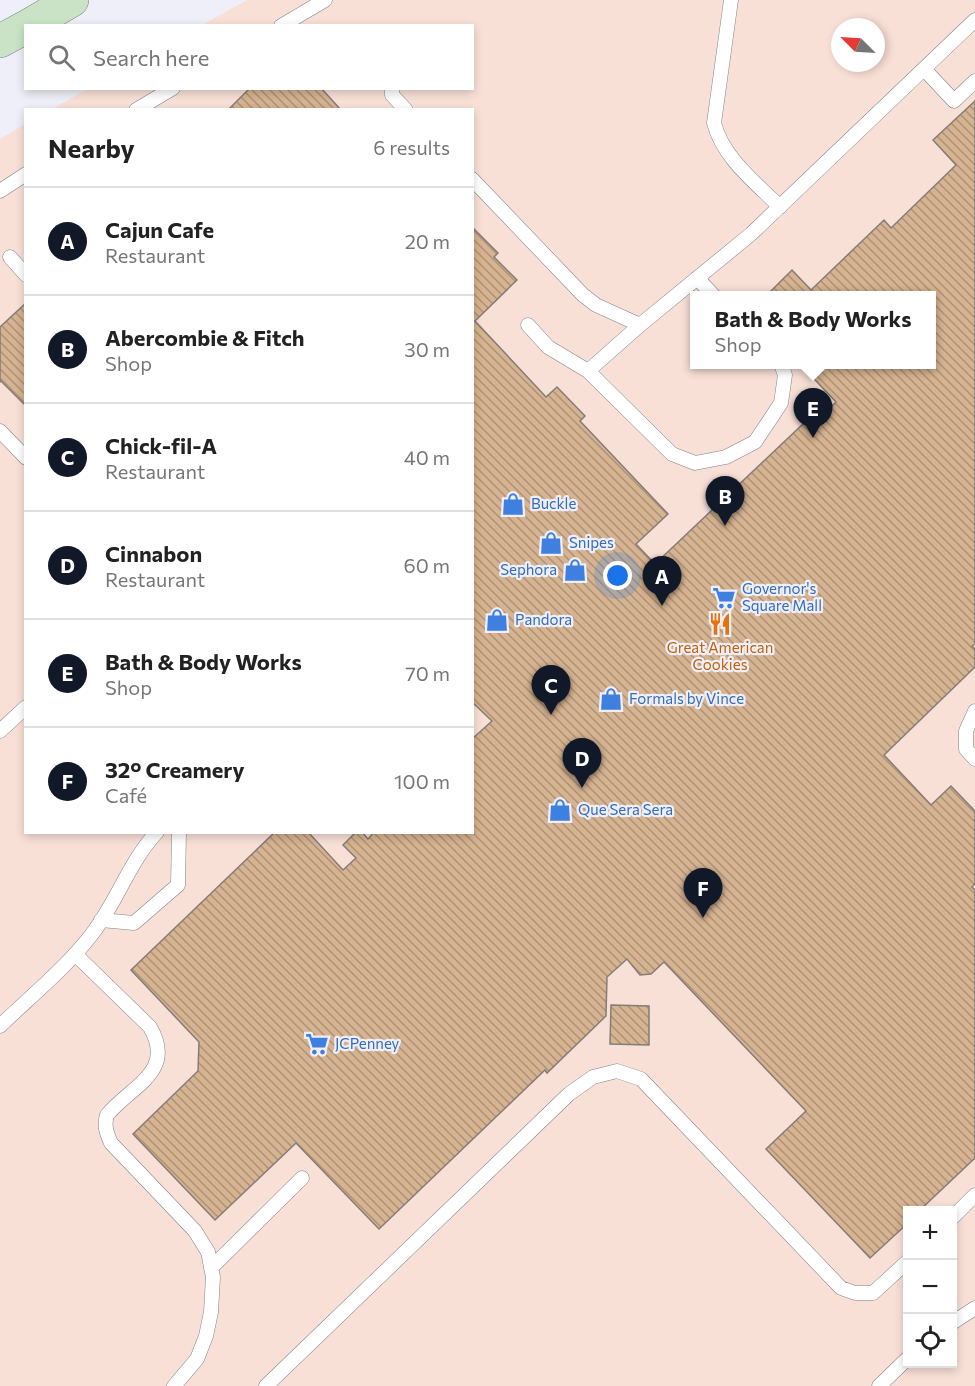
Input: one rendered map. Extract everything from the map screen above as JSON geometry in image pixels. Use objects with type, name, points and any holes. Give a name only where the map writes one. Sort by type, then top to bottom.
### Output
[{"type":"street","points":[[30,24],[72,0]]},
{"type":"street","points":[[0,41],[24,28]]},
{"type":"lane","points":[[284,24],[325,0]]},
{"type":"lane","points":[[730,0],[714,123],[718,137],[726,151],[780,207]]},
{"type":"lane","points":[[588,371],[751,234],[975,20]]},
{"type":"lane","points":[[924,69],[954,101],[975,81]]},
{"type":"lane","points":[[139,108],[169,90]]},
{"type":"lane","points":[[392,90],[392,94],[404,108]]},
{"type":"lane","points":[[0,191],[24,175]]},
{"type":"lane","points":[[474,181],[583,295],[596,305],[640,325]]},
{"type":"lane","points":[[10,256],[24,273]]},
{"type":"lane","points":[[697,278],[709,291]]},
{"type":"lane","points":[[528,325],[548,347],[588,371],[672,454],[695,463],[726,457],[754,441],[781,404],[785,375],[783,369]]},
{"type":"lane","points":[[0,431],[24,456]]},
{"type":"lane","points":[[0,731],[24,709]]},
{"type":"lane","points":[[975,711],[966,731],[966,748],[975,759]]},
{"type":"lane","points":[[0,1026],[75,954],[93,933],[144,846],[155,834]]},
{"type":"lane","points":[[101,920],[134,923],[178,885],[179,834]]},
{"type":"lane","points":[[75,954],[150,1027],[158,1041],[160,1052],[156,1066],[107,1115],[106,1133],[111,1143],[195,1231],[208,1252],[213,1277],[211,1312],[206,1336],[197,1359],[174,1386]]},
{"type":"lane","points":[[266,1386],[569,1094],[593,1077],[617,1071],[641,1079],[841,1288],[855,1293],[873,1293],[903,1266]]},
{"type":"lane","points":[[211,1268],[302,1178]]},
{"type":"lane","points":[[957,1213],[975,1196]]},
{"type":"lane","points":[[957,1320],[975,1308]]},
{"type":"lane","points":[[879,1386],[903,1363]]},
{"type":"shaded area","name":"Governor's Square Mall","points":[[247,0],[975,0],[975,1386],[0,1386],[0,139],[24,125],[24,834],[474,834],[474,108],[54,108],[85,90],[474,90],[474,24],[204,24]]},
{"type":"building","points":[[248,90],[323,90],[339,108],[230,108]]},
{"type":"building","points":[[975,101],[975,644],[972,646],[975,649],[975,667],[884,755],[931,805],[951,786],[975,811],[975,884],[972,887],[975,890],[975,1158],[924,1206],[903,1206],[903,1228],[870,1258],[766,1149],[806,1111],[664,962],[651,974],[640,975],[627,959],[607,977],[606,1016],[547,1073],[545,1070],[379,1229],[296,1143],[215,1220],[133,1134],[198,1071],[199,1042],[131,970],[273,834],[310,834],[343,870],[356,858],[343,845],[354,834],[364,834],[368,839],[372,834],[474,834],[474,737],[492,721],[474,704],[474,229],[498,253],[494,257],[517,280],[475,321],[546,397],[557,387],[585,416],[580,421],[668,514],[636,544],[655,564],[805,422],[797,414],[812,400],[825,413],[836,402],[805,369],[936,369],[936,291],[771,291],[792,270],[811,290],[884,220],[891,228],[956,165],[933,140]]},
{"type":"building","points":[[24,305],[24,404],[0,382],[0,327]]},
{"type":"building","points":[[611,1005],[649,1006],[649,1045],[610,1044]]},
{"type":"place","name":"Bath & Body Works","points":[[813,438]]},
{"type":"place","name":"Buckle","points":[[513,504]]},
{"type":"place","name":"Abercombie & Fitch","points":[[725,526]]},
{"type":"place","name":"Snipes","points":[[551,543]]},
{"type":"place","name":"Sephora","points":[[575,570]]},
{"type":"place","name":"Governor's Square Mall","points":[[724,598]]},
{"type":"place","name":"Cajun Cafe","points":[[662,606]]},
{"type":"place","name":"Pandora","points":[[497,620]]},
{"type":"place","name":"Great American Cookies","points":[[720,624]]},
{"type":"place","name":"Formals by Vince","points":[[611,699]]},
{"type":"place","name":"Chick-fil-A","points":[[551,715]]},
{"type":"place","name":"Cinnabon","points":[[582,788]]},
{"type":"place","name":"Que Sera Sera","points":[[560,810]]},
{"type":"place","name":"32° Creamery","points":[[703,918]]},
{"type":"place","name":"JCPenney","points":[[317,1044]]}]
